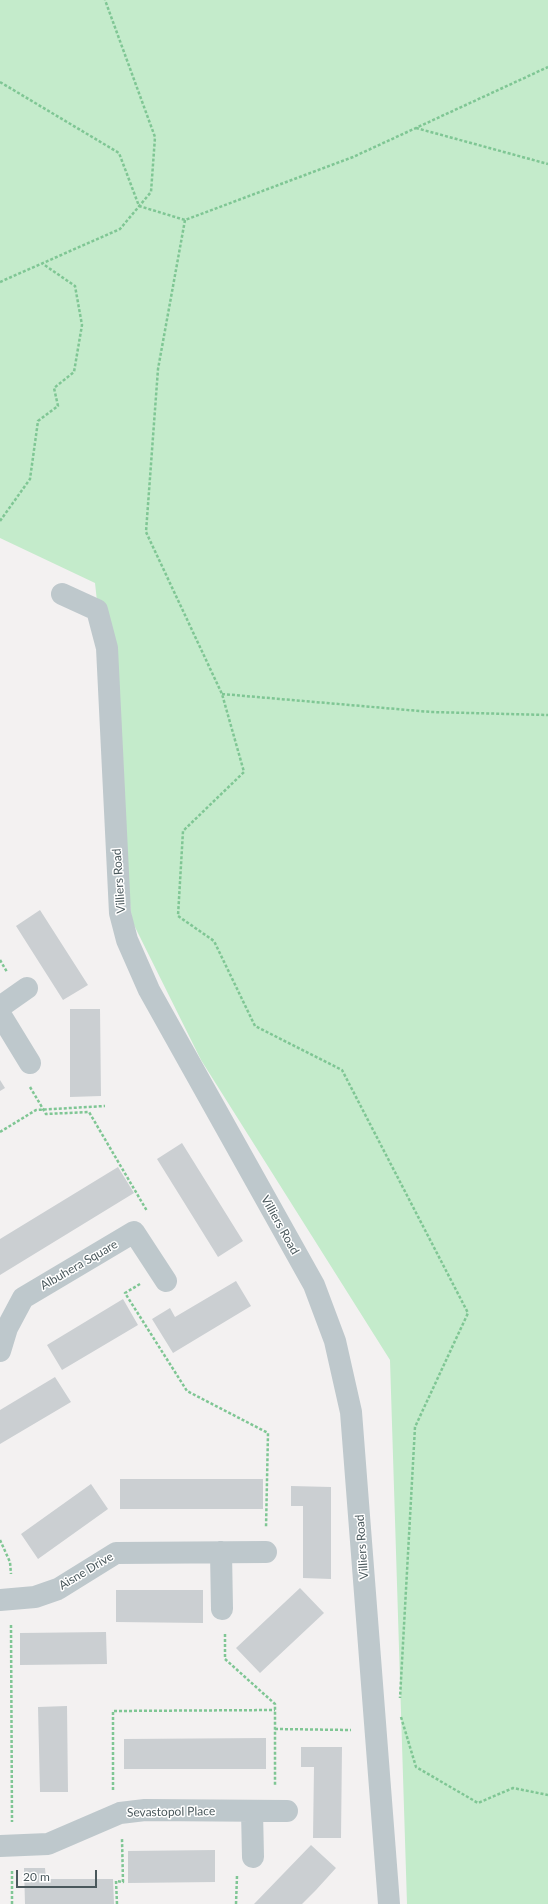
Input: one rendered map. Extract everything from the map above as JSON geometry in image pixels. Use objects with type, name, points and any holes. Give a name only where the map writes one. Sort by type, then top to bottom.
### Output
[{"type":"street","name":"Villiers Road","points":[[62,594],[97,610],[107,648],[120,913],[127,940],[149,990],[314,1285],[335,1341],[351,1412],[389,1904]]},
{"type":"street","points":[[0,1007],[27,988]]},
{"type":"street","points":[[0,1014],[30,1063]]},
{"type":"street","points":[[134,1232],[163,1277]]},
{"type":"street","name":"Albuhera Square","points":[[0,1350],[7,1328],[23,1298],[134,1232]]},
{"type":"street","points":[[221,1552],[222,1609]]},
{"type":"street","name":"Aisne Drive","points":[[6,1600],[35,1597],[58,1588],[116,1553],[266,1552]]},
{"type":"street","name":"Sevastopol Place","points":[[6,1846],[48,1844],[118,1814],[145,1810],[281,1811]]},
{"type":"street","points":[[252,1811],[253,1857]]},
{"type":"path","points":[[0,282],[120,229],[151,192],[155,138],[105,0]]},
{"type":"path","points":[[139,206],[185,220],[353,157],[548,68]]},
{"type":"path","points":[[0,82],[119,154],[139,206]]},
{"type":"path","points":[[416,128],[548,164]]},
{"type":"path","points":[[185,220],[158,369],[146,532],[222,694],[244,772],[183,831],[178,916],[214,941],[255,1026],[342,1070],[468,1313],[415,1427],[400,1703]]},
{"type":"path","points":[[0,521],[30,480],[38,421],[58,406],[54,388],[74,372],[82,325],[75,286],[43,264]]},
{"type":"path","points":[[222,694],[431,712],[548,715]]},
{"type":"path","points":[[30,1063],[22,1074],[46,1114],[89,1112],[154,1221],[134,1232]]},
{"type":"path","points":[[0,1132],[36,1110],[105,1106]]},
{"type":"path","points":[[163,1277],[125,1293],[187,1391],[268,1433],[266,1552]]},
{"type":"path","points":[[0,1540],[10,1562],[6,1600],[13,1798],[6,1846],[12,1904]]},
{"type":"path","points":[[222,1609],[226,1615],[225,1659],[275,1704],[275,1729],[281,1811]]},
{"type":"path","points":[[117,1904],[116,1881],[123,1882],[113,1711],[275,1710]]},
{"type":"path","points":[[399,1711],[416,1767],[478,1803],[513,1788],[548,1794]]},
{"type":"path","points":[[275,1729],[352,1730]]},
{"type":"green space","points":[[0,0],[548,0],[548,1904],[407,1904],[390,1360],[201,1060],[132,921],[95,583],[0,538]]},
{"type":"building","points":[[40,910],[88,985],[63,1000],[16,926]]},
{"type":"building","points":[[70,1009],[100,1009],[101,1096],[70,1097]]},
{"type":"building","points":[[0,1080],[5,1088],[0,1091]]},
{"type":"building","points":[[182,1143],[243,1241],[218,1257],[157,1159]]},
{"type":"building","points":[[118,1167],[134,1193],[0,1275],[0,1239]]},
{"type":"building","points":[[236,1281],[251,1306],[173,1353],[152,1319],[170,1308],[175,1317]]},
{"type":"building","points":[[123,1299],[138,1325],[62,1370],[47,1345]]},
{"type":"building","points":[[55,1377],[71,1402],[0,1444],[0,1410]]},
{"type":"building","points":[[120,1479],[263,1479],[263,1509],[120,1509]]},
{"type":"building","points":[[91,1484],[108,1509],[38,1559],[21,1534]]},
{"type":"building","points":[[291,1486],[331,1487],[331,1579],[303,1578],[303,1506],[291,1506]]},
{"type":"building","points":[[300,1588],[324,1613],[260,1673],[236,1648]]},
{"type":"building","points":[[116,1590],[203,1590],[203,1623],[116,1622]]},
{"type":"building","points":[[106,1632],[107,1664],[20,1665],[20,1633]]},
{"type":"building","points":[[67,1706],[68,1792],[40,1792],[38,1707]]},
{"type":"building","points":[[266,1738],[266,1769],[124,1769],[124,1739]]},
{"type":"building","points":[[301,1747],[342,1747],[341,1838],[313,1838],[314,1767],[301,1767]]},
{"type":"building","points":[[311,1845],[336,1868],[316,1890],[302,1904],[254,1904]]},
{"type":"building","points":[[215,1850],[215,1882],[128,1883],[128,1851]]},
{"type":"building","points":[[24,1868],[45,1868],[46,1879],[113,1879],[114,1904],[25,1904]]}]
